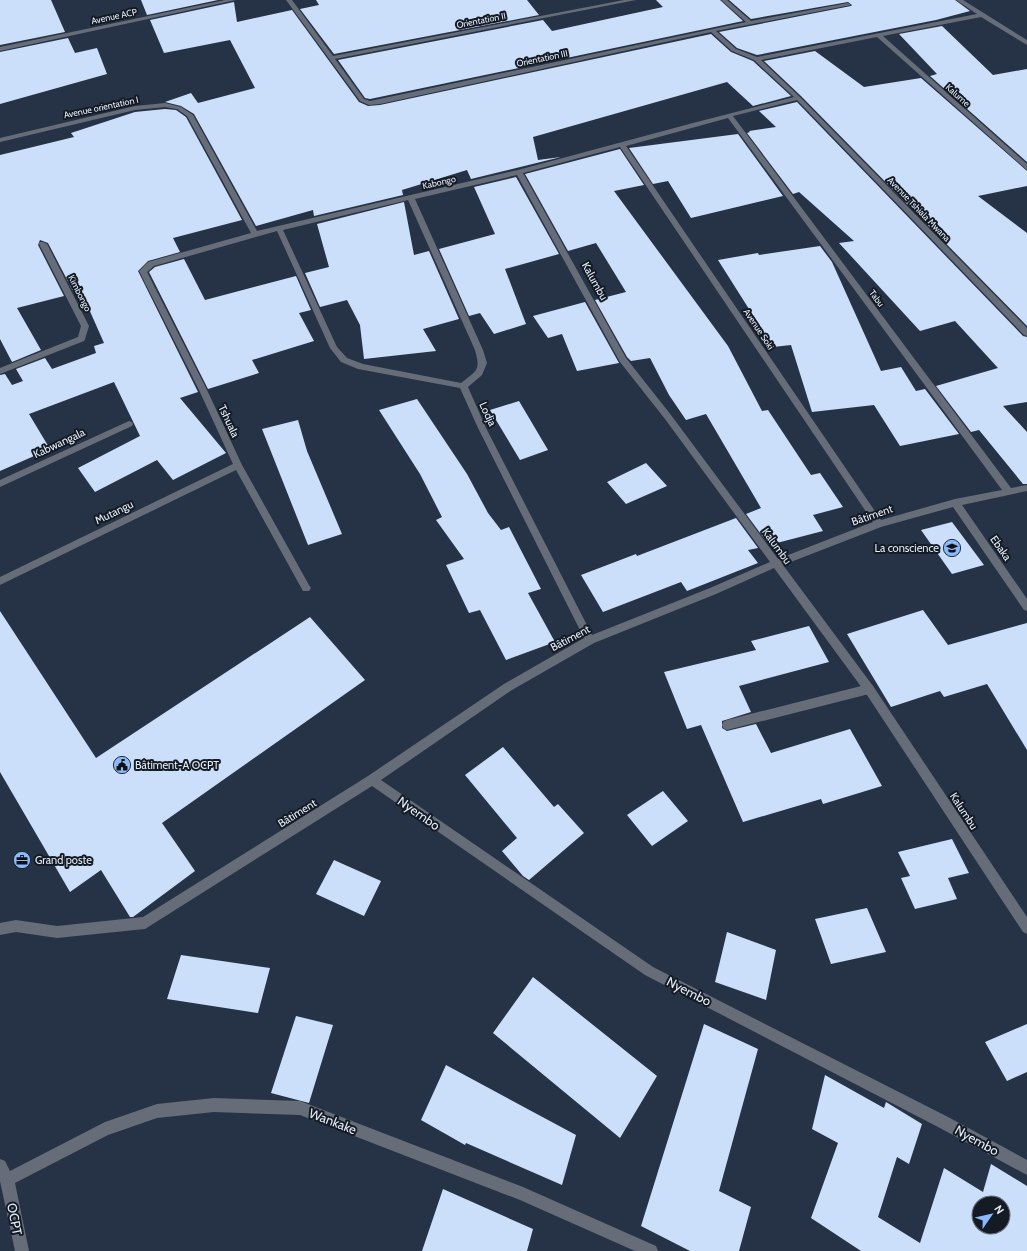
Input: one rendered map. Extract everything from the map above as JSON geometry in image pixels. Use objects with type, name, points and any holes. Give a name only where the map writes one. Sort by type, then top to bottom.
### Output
[{"type":"street","name":"Avenue ACP","points":[[0,49],[232,0]]},
{"type":"street","name":"Orientation III","points":[[289,0],[362,100],[369,103],[375,103],[712,30],[848,5]]},
{"type":"street","name":"Orientation II","points":[[332,58],[633,0]]},
{"type":"street","points":[[724,0],[750,23]]},
{"type":"street","points":[[959,0],[1027,44]]},
{"type":"street","points":[[712,30],[734,50],[756,59],[981,15]]},
{"type":"street","name":"Kalume","points":[[878,35],[1027,168]]},
{"type":"street","name":"Avenue Tshiala Mwana","points":[[756,59],[798,98],[1027,333]]},
{"type":"street","name":"Kabongo","points":[[152,264],[255,234],[519,172],[695,124],[798,98]]},
{"type":"street","name":"Avenue orientation I","points":[[0,140],[135,108],[164,105],[179,108],[190,115],[255,234]]},
{"type":"street","name":"Tabu","points":[[730,116],[1008,491]]},
{"type":"street","name":"Avenue Soki","points":[[622,145],[879,524]]},
{"type":"street","name":"Kalumbu","points":[[519,172],[623,360],[668,417],[775,564],[869,689],[1027,928]]},
{"type":"street","points":[[279,228],[334,348],[344,360],[361,367],[463,386],[479,373],[484,363],[411,198]]},
{"type":"street","name":"Kimbongo","points":[[0,371],[81,339],[85,326],[43,244]]},
{"type":"street","name":"Tshuala","points":[[152,264],[143,271],[146,280],[160,304],[238,465],[306,588]]},
{"type":"street","name":"Lodja","points":[[463,386],[482,428],[590,640]]},
{"type":"street","name":"Kabwangala","points":[[0,484],[129,424]]},
{"type":"street","name":"Mutangu","points":[[0,580],[238,465]]},
{"type":"street","name":"Bâtiment","points":[[0,929],[16,926],[57,932],[145,923],[372,780],[508,687],[590,640],[713,591],[775,564],[879,524],[955,503],[1027,488]]},
{"type":"street","name":"Ebaka","points":[[955,503],[1027,607]]},
{"type":"street","points":[[727,725],[869,689]]},
{"type":"street","name":"Nyembo","points":[[372,780],[649,971],[945,1123],[1027,1168]]},
{"type":"street","name":"Wankake","points":[[7,1180],[105,1129],[157,1111],[214,1105],[300,1108],[522,1194],[651,1251]]},
{"type":"street","name":"OCPT","points":[[0,1166],[7,1180],[22,1251]]},
{"type":"building","points":[[0,0],[51,0],[65,32],[0,45]]},
{"type":"building","points":[[141,0],[218,0],[147,15]]},
{"type":"building","points":[[316,0],[527,0],[539,15],[334,54],[300,9],[319,5]]},
{"type":"building","points":[[656,0],[720,0],[743,21],[370,99],[365,98],[338,60],[543,20],[552,31],[663,7]]},
{"type":"building","points":[[729,0],[955,0],[970,11],[936,20],[757,55],[737,48],[719,32],[852,5],[848,2],[751,19]]},
{"type":"building","points":[[234,2],[237,22],[292,10],[359,102],[368,106],[380,105],[711,34],[731,52],[753,61],[791,96],[753,106],[727,82],[533,137],[538,160],[561,157],[471,179],[467,170],[402,190],[403,195],[314,216],[313,210],[256,226],[194,114],[181,106],[165,102],[191,93],[198,103],[255,88],[230,40],[164,53],[150,20]]},
{"type":"building","points":[[942,26],[993,75],[1027,69],[1027,162],[930,76],[937,74],[899,34]]},
{"type":"building","points":[[68,38],[75,53],[97,48],[107,74],[0,104],[0,52]]},
{"type":"building","points":[[815,51],[864,87],[921,78],[1027,171],[1027,186],[978,196],[1027,233],[1027,326],[801,96],[764,61]]},
{"type":"building","points":[[797,102],[1023,336],[1027,337],[1027,402],[1003,406],[1027,432],[1027,484],[1023,484],[979,430],[971,432],[936,386],[998,368],[955,321],[920,331],[839,243],[854,241],[799,192],[793,194],[747,133],[750,132],[749,131],[776,127],[759,111]]},
{"type":"building","points":[[165,109],[176,110],[186,117],[242,220],[173,238],[180,252],[148,261],[138,271],[198,392],[180,398],[226,453],[173,480],[157,460],[95,492],[78,468],[140,436],[114,382],[29,414],[50,449],[0,471],[0,375],[5,374],[12,385],[23,381],[16,369],[45,358],[52,369],[96,353],[94,346],[104,343],[81,291],[74,293],[48,243],[40,240],[38,245],[64,296],[17,308],[41,350],[12,362],[0,339],[0,155],[74,137],[71,133],[135,112]]},
{"type":"building","points":[[738,134],[783,196],[691,218],[668,181],[653,184],[629,148]]},
{"type":"building","points":[[620,149],[644,185],[614,191],[728,346],[762,411],[768,410],[811,475],[820,473],[843,507],[813,515],[823,531],[769,545],[746,514],[761,508],[706,414],[686,420],[669,395],[650,358],[631,361],[627,357],[595,300],[626,292],[596,243],[568,251],[525,174]]},
{"type":"building","points":[[516,177],[559,254],[505,269],[526,324],[494,334],[480,313],[469,316],[439,249],[495,234],[474,187]]},
{"type":"building","points":[[404,202],[414,255],[429,251],[459,319],[423,329],[436,351],[364,359],[360,325],[347,300],[320,307],[305,273],[329,267],[317,224]]},
{"type":"building","points":[[820,246],[832,262],[881,371],[901,367],[916,391],[925,389],[959,434],[900,446],[874,405],[812,412],[791,345],[773,347],[718,260],[758,253],[759,255]]},
{"type":"building","points":[[184,259],[205,300],[296,276],[311,310],[299,313],[314,341],[252,360],[259,373],[208,389],[149,272],[155,267]]},
{"type":"building","points":[[585,302],[619,363],[577,371],[562,334],[548,338],[533,316]]},
{"type":"building","points":[[417,399],[467,474],[488,513],[501,530],[509,527],[541,589],[528,593],[555,642],[506,660],[480,610],[469,613],[446,565],[464,559],[436,520],[442,517],[420,474],[379,410]]},
{"type":"building","points":[[519,401],[548,450],[520,460],[490,410]]},
{"type":"building","points":[[298,420],[307,451],[342,534],[308,545],[262,429]]},
{"type":"building","points":[[646,463],[667,486],[626,504],[607,482]]},
{"type":"building","points":[[736,518],[758,548],[748,550],[758,563],[687,591],[681,582],[603,612],[581,575],[636,554],[637,556]]},
{"type":"building","points":[[952,522],[984,565],[952,574],[921,530]]},
{"type":"building","points":[[923,610],[948,645],[1027,623],[1027,750],[987,684],[944,697],[940,691],[891,707],[847,634]]},
{"type":"building","name":"Bâtiment-A OCPT","points":[[0,611],[96,758],[310,617],[365,680],[162,823],[195,871],[133,917],[130,917],[101,870],[70,892],[0,772]]},
{"type":"building","points":[[809,626],[829,662],[739,686],[751,712],[722,721],[722,728],[727,731],[756,724],[771,753],[850,729],[882,786],[823,804],[821,799],[743,822],[701,725],[687,729],[664,672],[756,650],[751,641]]},
{"type":"building","points":[[503,747],[554,807],[558,804],[584,833],[529,880],[523,876],[502,851],[517,838],[465,775]]},
{"type":"building","points":[[663,791],[688,821],[652,846],[627,815]]},
{"type":"building","points":[[952,839],[969,873],[948,878],[957,899],[915,909],[901,878],[910,876],[898,852]]},
{"type":"building","points":[[334,860],[381,881],[364,916],[316,894]]},
{"type":"building","points":[[867,908],[886,952],[831,964],[815,919]]},
{"type":"building","points":[[727,932],[776,950],[766,1000],[715,982]]},
{"type":"building","points":[[181,955],[270,968],[258,1013],[167,999]]},
{"type":"building","points":[[533,977],[657,1076],[620,1138],[493,1033]]},
{"type":"building","points":[[296,1016],[333,1025],[309,1103],[271,1093]]},
{"type":"building","points":[[704,1024],[758,1049],[719,1191],[751,1207],[739,1251],[690,1251],[641,1226]]},
{"type":"building","points":[[1027,1024],[1027,1072],[1007,1081],[985,1042]]},
{"type":"building","points":[[446,1065],[576,1135],[562,1185],[466,1143],[465,1145],[421,1120]]},
{"type":"building","points":[[825,1075],[884,1108],[886,1102],[922,1124],[909,1164],[897,1157],[878,1217],[920,1243],[944,1168],[983,1192],[991,1164],[1027,1186],[1027,1251],[861,1251],[811,1218],[838,1143],[812,1129]]},
{"type":"building","points":[[443,1189],[533,1229],[527,1251],[422,1251]]},
{"type":"place","name":"La conscience","points":[[952,548]]},
{"type":"place","name":"Bâtiment-A OCPT","points":[[122,765]]},
{"type":"place","name":"Grand poste","points":[[22,860]]}]
